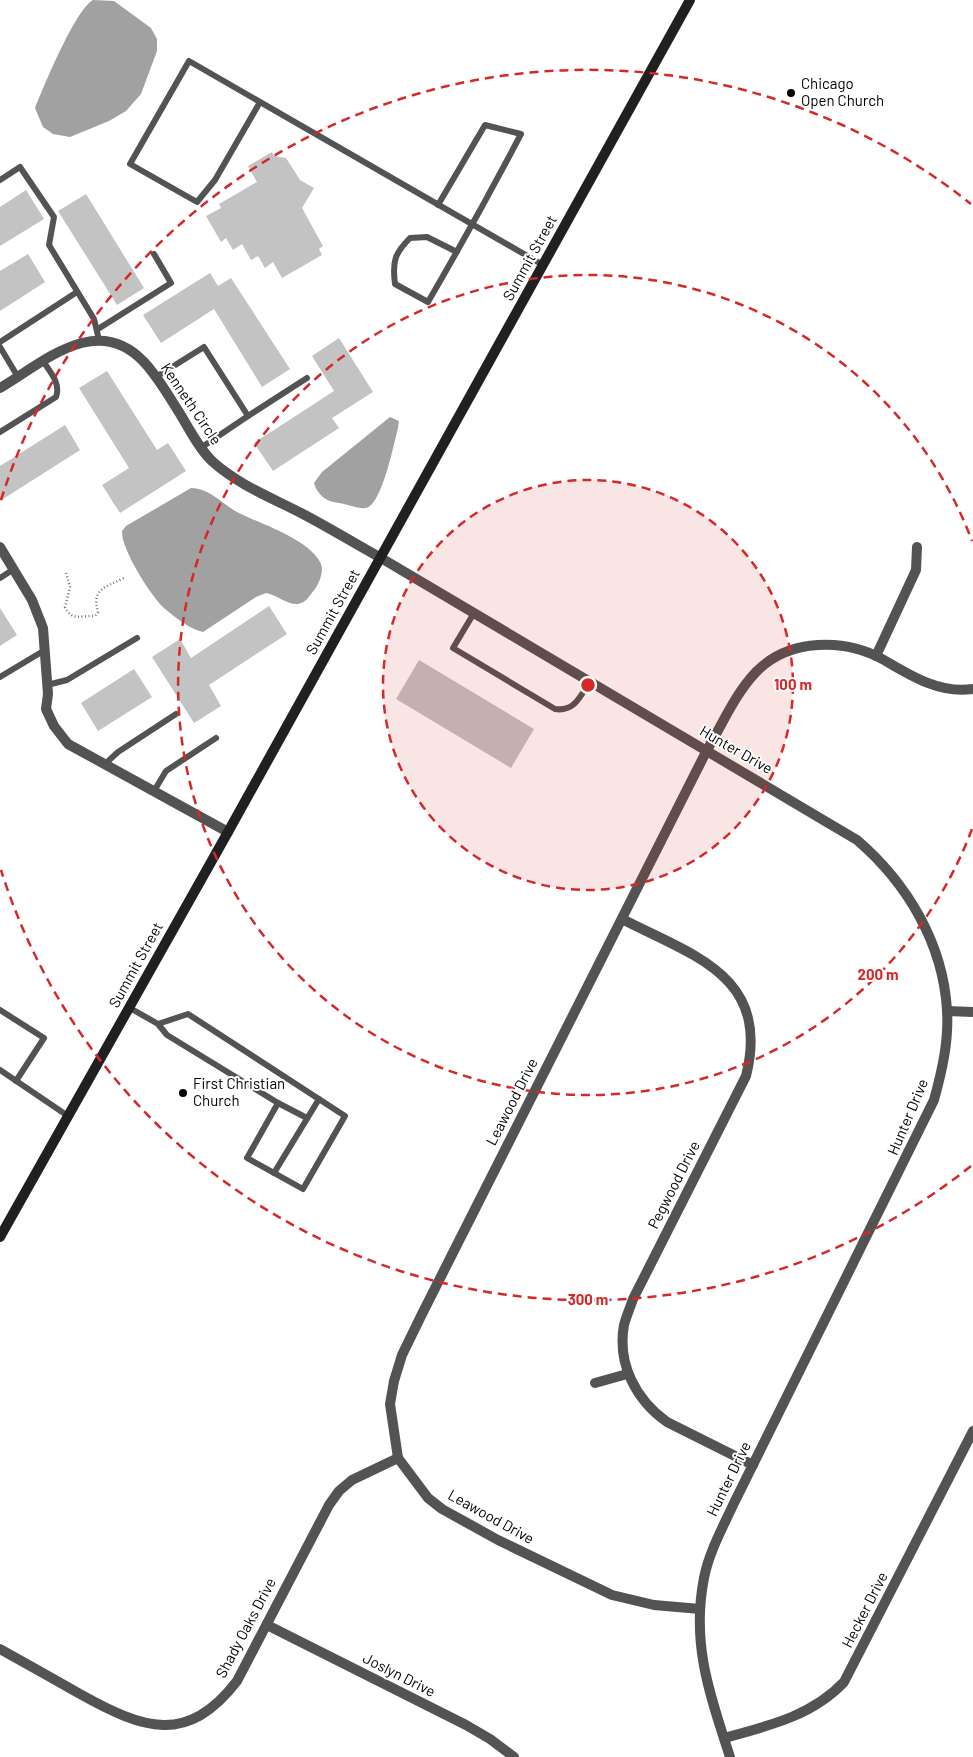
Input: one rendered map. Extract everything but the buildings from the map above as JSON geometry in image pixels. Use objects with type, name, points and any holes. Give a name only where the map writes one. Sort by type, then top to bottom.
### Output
[{"type":"main road","name":"Summit Street","points":[[0,1237],[130,1008],[690,0]]},
{"type":"street","name":"Kenneth Circle","points":[[0,388],[64,348],[99,334],[131,351],[144,361],[156,376],[211,460],[236,481],[301,513],[380,558]]},
{"type":"street","points":[[0,547],[14,568],[38,614],[43,628],[48,685],[46,709],[54,726],[68,744],[228,832]]},
{"type":"street","points":[[876,656],[916,570],[917,547]]},
{"type":"street","name":"Hunter Drive","points":[[380,558],[589,683],[708,750],[857,840],[887,869],[911,900],[930,937],[943,980],[947,1010],[943,1066],[934,1100],[716,1541],[704,1576],[700,1609],[700,1654],[708,1690],[730,1757]]},
{"type":"street","name":"Leawood Drive","points":[[700,1609],[654,1605],[612,1595],[498,1540],[435,1503],[413,1481],[398,1458],[390,1404],[394,1381],[402,1355],[708,750],[740,694],[756,672],[775,658],[797,649],[816,645],[836,644],[864,650],[929,684],[945,689],[973,689]]},
{"type":"street","name":"Pegwood Drive","points":[[622,919],[711,965],[736,990],[746,1009],[751,1029],[751,1054],[746,1076],[633,1300],[624,1325],[623,1349],[627,1374],[642,1399],[654,1413],[753,1465]]},
{"type":"street","points":[[947,1010],[973,1012]]},
{"type":"street","points":[[595,1382],[627,1374]]},
{"type":"street","name":"Hecker Drive","points":[[724,1738],[762,1728],[812,1708],[831,1696],[844,1682],[868,1640],[973,1431]]},
{"type":"street","name":"Shady Oaks Drive","points":[[0,1649],[122,1717],[152,1726],[181,1724],[208,1711],[225,1697],[237,1681],[316,1526],[339,1490],[366,1472],[398,1458]]},
{"type":"street","name":"Joslyn Drive","points":[[266,1625],[466,1725],[490,1739],[514,1757]]},
{"type":"lane","points":[[260,102],[215,180],[196,202],[130,164],[189,61],[543,265]]},
{"type":"lane","points":[[438,205],[484,124],[521,134],[473,225],[428,302],[395,284],[393,269],[397,251],[410,238],[427,237],[457,252]]},
{"type":"lane","points":[[0,180],[20,167],[54,217],[49,245],[99,334],[171,283],[154,254]]},
{"type":"lane","points":[[0,342],[77,292]]},
{"type":"lane","points":[[0,347],[18,377]]},
{"type":"lane","points":[[156,376],[204,347],[248,416]]},
{"type":"lane","points":[[0,432],[56,397],[58,390],[56,382],[43,361]]},
{"type":"lane","points":[[202,448],[307,378]]},
{"type":"lane","points":[[0,578],[14,568]]},
{"type":"lane","points":[[474,613],[454,648],[555,709],[571,708],[578,702],[589,683]]},
{"type":"lane","points":[[48,685],[67,680],[137,638]]},
{"type":"lane","points":[[0,677],[45,650]]},
{"type":"lane","points":[[105,764],[118,752],[176,714]]},
{"type":"lane","points":[[154,791],[166,771],[216,738]]},
{"type":"lane","points":[[130,1008],[158,1024],[167,1035],[278,1103],[307,1118]]},
{"type":"lane","points":[[0,1010],[44,1038],[16,1081]]},
{"type":"lane","points":[[158,1024],[188,1014],[345,1116],[303,1189],[247,1158],[278,1103]]},
{"type":"lane","points":[[0,1070],[68,1116]]},
{"type":"lane","points":[[274,1173],[319,1099]]},
{"type":"path","points":[[66,573],[70,587],[64,607],[67,612],[80,619],[95,616],[98,612],[95,600],[98,594],[110,584],[124,578]]},
{"type":"shaded area","points":[[93,0],[114,1],[151,28],[157,39],[157,51],[141,94],[126,111],[109,121],[70,137],[53,134],[43,127],[35,108],[69,33],[86,7]]},
{"type":"shaded area","points":[[390,417],[399,421],[398,428],[382,485],[372,504],[366,508],[360,508],[330,501],[323,497],[317,491],[314,483],[322,472]]},
{"type":"shaded area","points":[[191,488],[204,491],[237,512],[284,533],[315,555],[322,567],[321,574],[317,587],[308,598],[301,603],[294,604],[266,593],[256,597],[203,632],[177,619],[164,608],[158,602],[131,560],[126,549],[122,531],[126,526]]},
{"type":"place","name":"Chicago Open Church","points":[[791,93]]},
{"type":"place","name":"First Christian Church","points":[[183,1093]]}]
